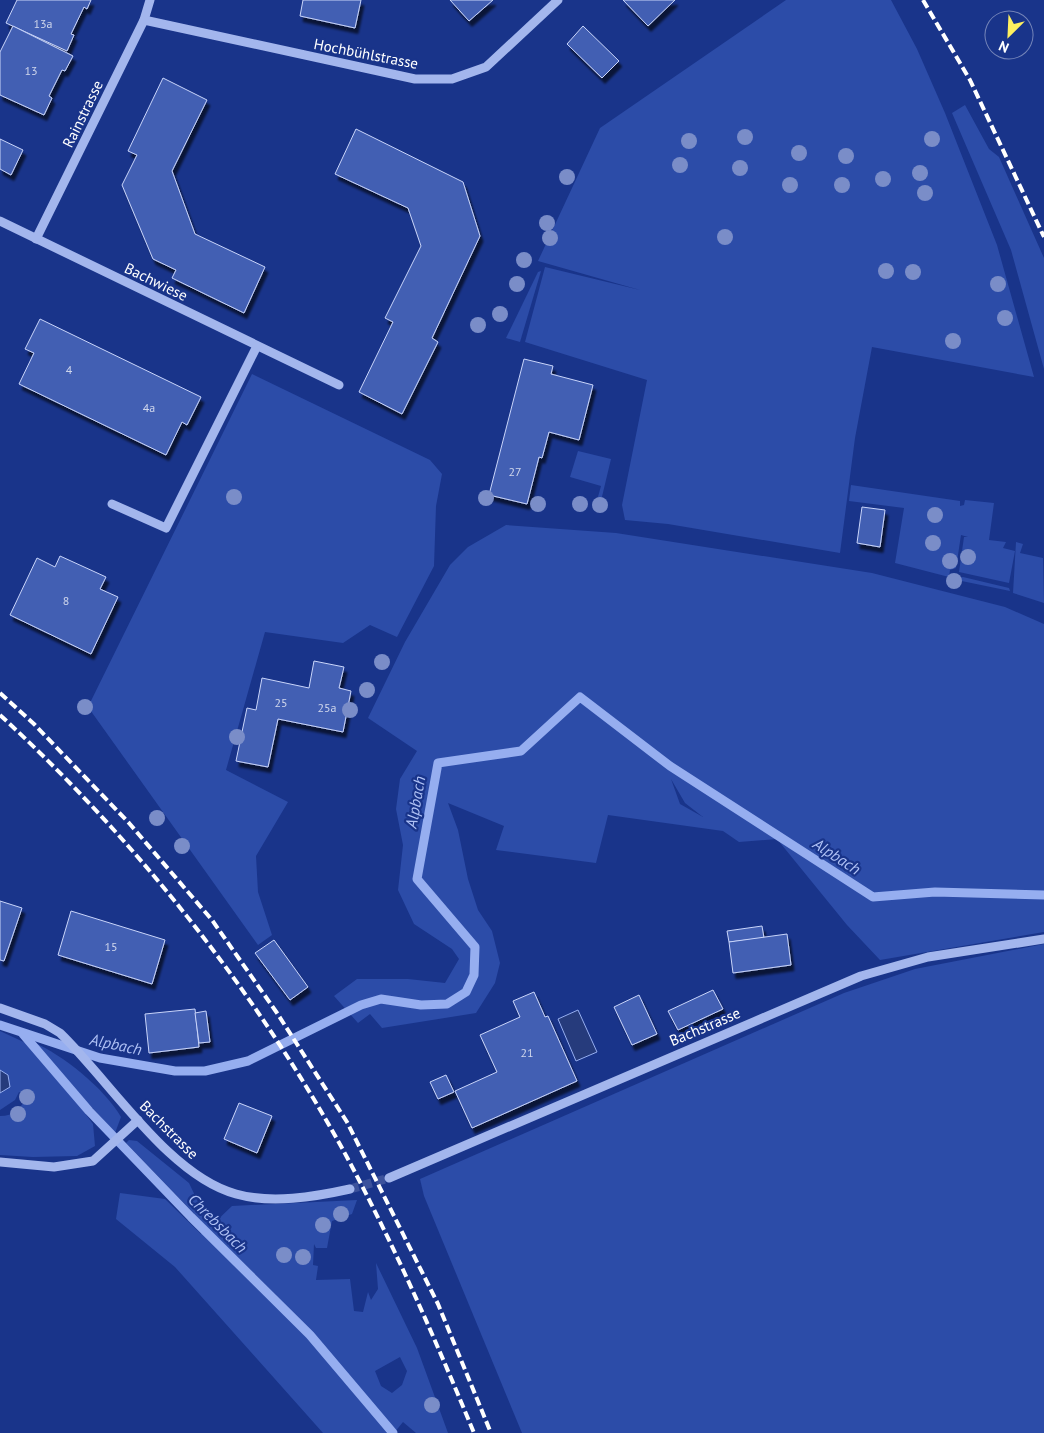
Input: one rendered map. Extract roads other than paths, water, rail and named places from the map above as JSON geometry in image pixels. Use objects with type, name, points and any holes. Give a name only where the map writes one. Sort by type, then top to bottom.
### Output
[{"type":"street","name":"Rainstrasse","points":[[36,239],[144,20],[150,0]]},
{"type":"street","name":"Hochbühlstrasse","points":[[144,20],[415,79],[452,79],[486,67],[558,0]]},
{"type":"street","name":"Bachwiese","points":[[0,221],[339,385]]},
{"type":"street","points":[[112,504],[166,528],[261,348]]},
{"type":"street","name":"Bachstrasse","points":[[389,1178],[860,976],[928,957],[1044,938]]},
{"type":"street","name":"Bachstrasse","points":[[0,1008],[45,1024],[60,1033],[138,1120],[194,1174],[215,1187],[236,1195],[253,1198],[288,1198],[326,1194],[350,1189]]},
{"type":"street","points":[[0,1162],[62,1166],[93,1161],[103,1154],[138,1120]]},
{"type":"waterway","name":"Alpbach","points":[[0,1025],[100,1058],[175,1071],[205,1071],[248,1061],[361,1005],[381,999],[421,1005],[447,1004],[466,992],[474,975],[475,947],[417,879],[438,763],[521,751],[580,697],[670,766],[873,897],[935,892],[1044,895]]},
{"type":"waterway","name":"Chrebsbach","points":[[23,1034],[89,1111],[191,1217],[310,1335],[393,1433]]},
{"type":"tunnel","points":[[350,1189],[389,1178]]},
{"type":"railway","points":[[923,0],[970,80],[1044,237]]},
{"type":"railway","points":[[0,693],[34,724],[129,823],[212,920],[277,1013],[347,1122],[438,1304],[491,1433]]},
{"type":"railway","points":[[0,715],[50,762],[144,864],[188,918],[270,1031],[308,1089],[342,1148],[378,1218],[444,1360],[474,1433]]}]
